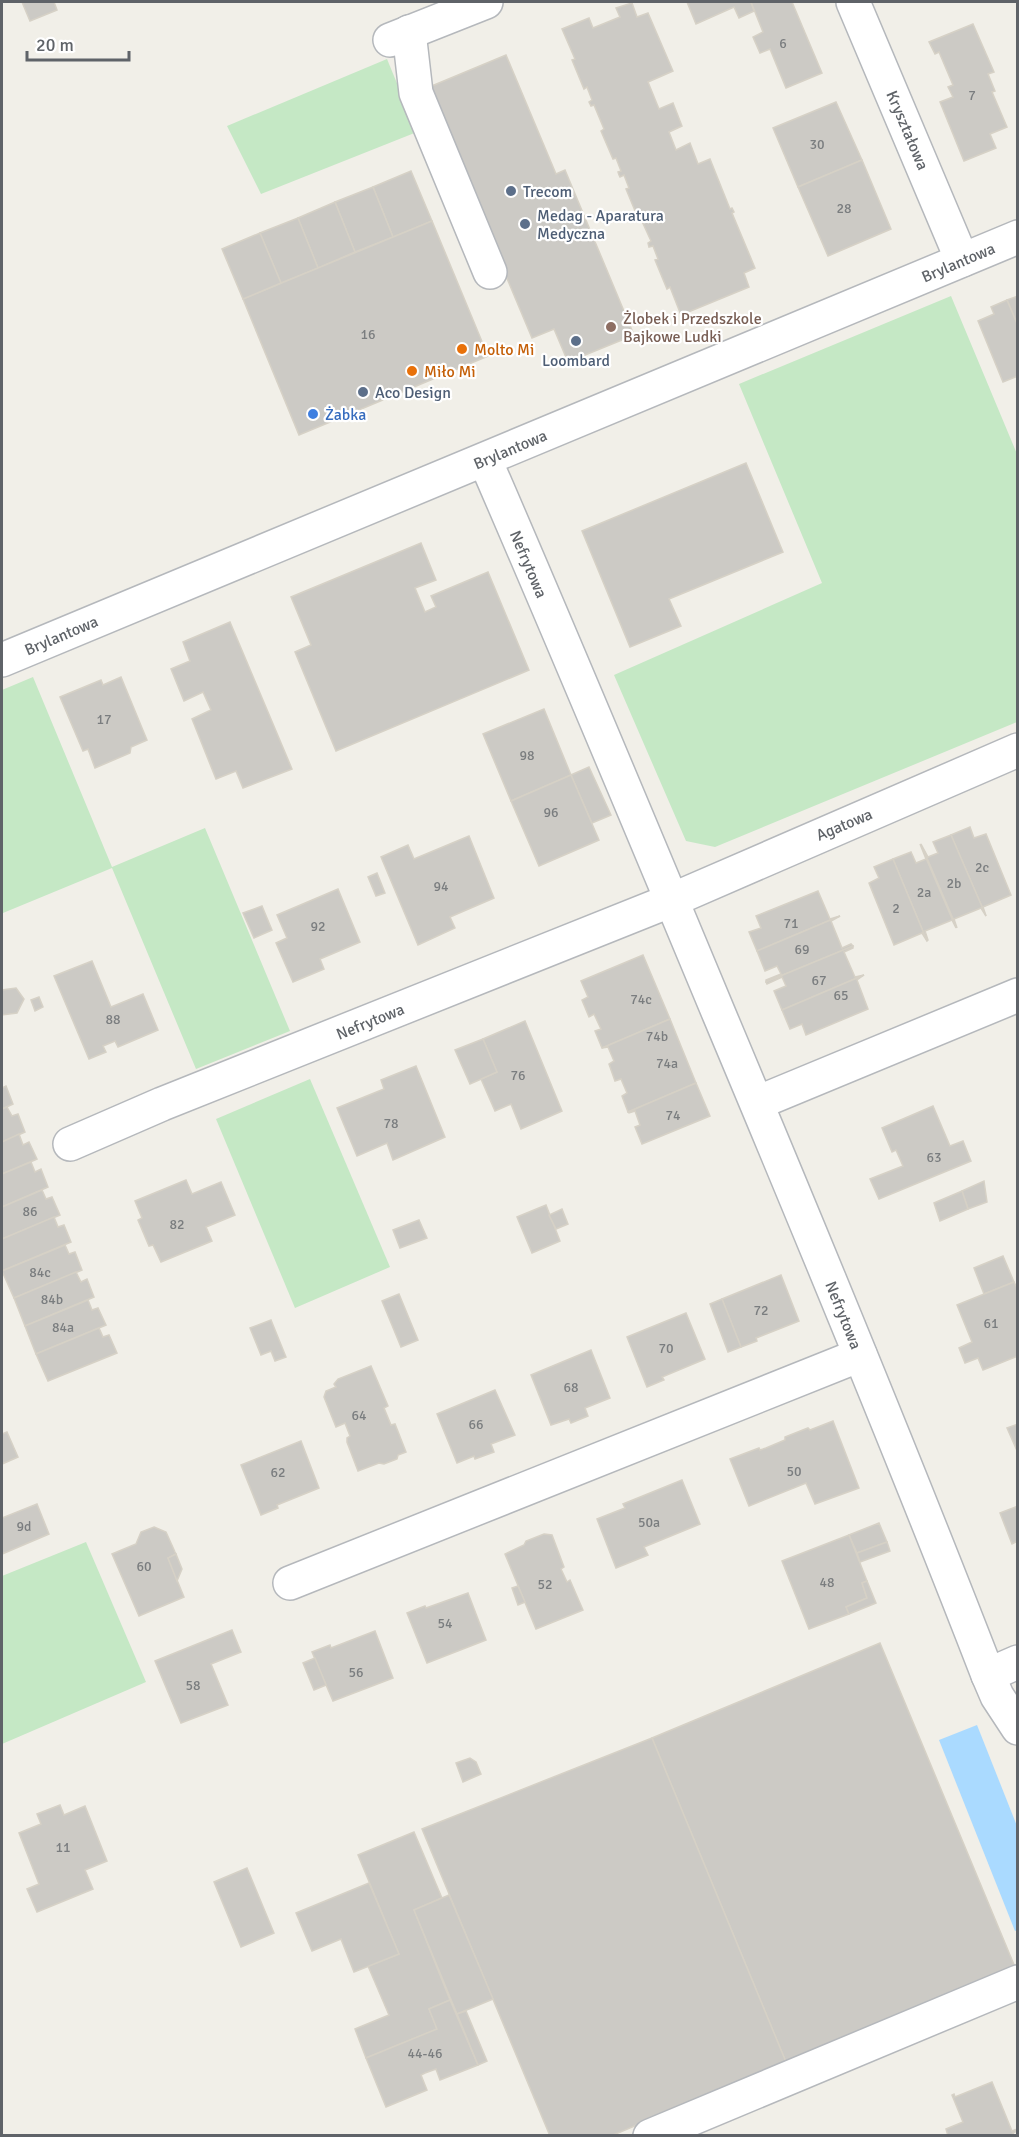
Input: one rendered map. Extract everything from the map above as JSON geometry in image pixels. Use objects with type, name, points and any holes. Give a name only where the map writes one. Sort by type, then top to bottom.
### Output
[{"type":"street","points":[[486,2],[398,36],[416,93],[490,272]]},
{"type":"street","name":"Kryształowa","points":[[853,2],[962,260]]},
{"type":"street","name":"Brylantowa","points":[[2,660],[1017,237]]},
{"type":"street","name":"Nefrytowa","points":[[485,460],[672,900],[923,1505],[1003,1668],[997,1696],[1017,1728]]},
{"type":"street","name":"Agatowa","points":[[672,900],[1017,750]]},
{"type":"street","name":"Nefrytowa","points":[[70,1144],[162,1104],[672,900]]},
{"type":"street","points":[[757,1103],[1017,995]]},
{"type":"street","points":[[290,1582],[860,1355]]},
{"type":"street","points":[[650,2136],[1017,1982]]},
{"type":"green space","points":[[387,59],[417,132],[261,194],[227,126]]},
{"type":"green space","points":[[951,296],[1017,454],[1017,722],[715,847],[686,841],[614,675],[822,583],[739,384]]},
{"type":"green space","points":[[33,677],[112,867],[205,828],[290,1031],[196,1069],[112,868],[3,913],[2,690]]},
{"type":"green space","points":[[310,1079],[390,1267],[295,1308],[216,1119]]},
{"type":"green space","points":[[86,1542],[146,1682],[2,1744],[2,1576]]},
{"type":"water","points":[[977,1725],[1017,1826],[1018,1930],[1015,1931],[939,1740]]},
{"type":"building","points":[[22,2],[54,2],[57,10],[30,21]]},
{"type":"building","points":[[687,2],[751,2],[754,11],[739,18],[734,7],[696,24]]},
{"type":"building","points":[[751,2],[792,2],[822,73],[786,88],[770,49],[760,53],[753,37],[763,32]]},
{"type":"building","points":[[632,3],[637,17],[648,13],[673,71],[648,82],[659,109],[673,103],[682,126],[669,132],[676,150],[690,143],[698,164],[710,159],[730,209],[732,208],[734,212],[732,213],[755,268],[744,273],[749,287],[681,315],[670,287],[667,289],[655,260],[658,259],[653,246],[649,247],[648,243],[651,241],[626,189],[629,188],[624,175],[620,177],[619,175],[618,172],[621,171],[616,158],[613,159],[601,131],[604,129],[594,105],[591,106],[589,102],[592,100],[587,87],[584,89],[572,60],[575,59],[562,29],[589,18],[593,28],[620,17],[616,8]]},
{"type":"building","points":[[973,24],[994,72],[988,74],[995,91],[992,92],[1007,127],[990,134],[996,148],[964,161],[940,102],[953,97],[948,87],[953,85],[939,52],[935,54],[929,42]]},
{"type":"building","points":[[506,55],[556,174],[565,170],[634,335],[568,362],[554,329],[532,338],[427,88]]},
{"type":"building","points":[[836,102],[862,160],[798,187],[773,128]]},
{"type":"building","points":[[862,160],[891,229],[828,256],[798,187]]},
{"type":"building","points":[[411,171],[432,221],[393,237],[373,187]]},
{"type":"building","points":[[373,187],[393,237],[355,252],[335,202]]},
{"type":"building","points":[[335,202],[355,252],[318,268],[298,218]]},
{"type":"building","points":[[298,218],[318,268],[281,283],[260,233]]},
{"type":"building","points":[[432,221],[488,356],[299,435],[243,299]]},
{"type":"building","points":[[260,233],[281,283],[243,299],[222,249]]},
{"type":"building","points":[[1018,296],[1018,326],[1007,300]]},
{"type":"building","points":[[1007,300],[1018,326],[1018,376],[1003,382],[978,321],[994,314],[991,307]]},
{"type":"building","points":[[746,463],[783,552],[669,599],[681,626],[630,647],[582,531]]},
{"type":"building","points":[[421,543],[436,580],[415,588],[425,612],[436,607],[431,596],[488,572],[529,670],[336,751],[295,652],[311,645],[291,597]]},
{"type":"building","points":[[230,622],[292,769],[243,788],[236,771],[216,779],[192,719],[211,710],[203,692],[184,701],[171,669],[190,661],[183,642]]},
{"type":"building","points":[[121,677],[147,740],[131,747],[130,753],[95,768],[88,749],[83,751],[60,697],[101,680],[103,685]]},
{"type":"building","points":[[544,709],[571,775],[511,801],[483,734]]},
{"type":"building","points":[[589,767],[611,815],[592,823],[571,775]]},
{"type":"building","points":[[571,775],[599,840],[539,866],[511,801]]},
{"type":"building","points":[[970,827],[974,838],[986,834],[1011,895],[983,907],[986,916],[951,835]]},
{"type":"building","points":[[951,835],[986,916],[981,908],[954,919],[957,928],[921,844],[928,857],[938,853],[933,842]]},
{"type":"building","points":[[469,836],[494,898],[450,917],[455,928],[418,945],[381,857],[408,845],[414,859]]},
{"type":"building","points":[[920,844],[956,928],[952,920],[925,931],[927,941],[893,859],[911,852],[916,863],[926,859]]},
{"type":"building","points":[[893,859],[927,941],[922,933],[894,945],[869,883],[879,878],[874,867]]},
{"type":"building","points":[[377,873],[385,893],[376,896],[368,877]]},
{"type":"building","points":[[338,889],[360,942],[320,959],[324,969],[293,982],[276,943],[287,938],[277,915]]},
{"type":"building","points":[[818,891],[830,919],[840,916],[757,951],[749,932],[761,928],[756,916]]},
{"type":"building","points":[[262,906],[272,930],[254,938],[243,913]]},
{"type":"building","points":[[840,916],[831,921],[842,948],[851,944],[853,946],[766,982],[781,974],[777,966],[765,971],[757,951]]},
{"type":"building","points":[[853,946],[844,952],[855,977],[864,975],[782,1010],[774,991],[786,986],[782,977],[767,984],[766,982]]},
{"type":"building","points":[[643,955],[670,1019],[602,1048],[595,1031],[601,1029],[594,1014],[589,1017],[582,1000],[588,997],[581,981]]},
{"type":"building","points":[[92,961],[111,1007],[143,994],[158,1030],[118,1047],[115,1041],[103,1046],[106,1052],[89,1059],[54,976]]},
{"type":"building","points":[[864,975],[857,980],[868,1009],[806,1035],[802,1024],[790,1029],[782,1010]]},
{"type":"building","points":[[16,988],[24,999],[17,1013],[2,1015],[2,990]]},
{"type":"building","points":[[39,997],[43,1007],[35,1011],[31,1000]]},
{"type":"building","points":[[670,1019],[696,1083],[628,1112],[622,1096],[627,1093],[621,1079],[615,1081],[609,1064],[614,1061],[608,1047],[602,1048]]},
{"type":"building","points":[[525,1021],[562,1111],[521,1129],[511,1104],[495,1111],[481,1079],[497,1072],[483,1039]]},
{"type":"building","points":[[483,1039],[497,1072],[470,1084],[455,1050]]},
{"type":"building","points":[[416,1066],[445,1137],[393,1160],[387,1143],[357,1156],[337,1108],[384,1089],[381,1080]]},
{"type":"building","points":[[696,1083],[710,1116],[642,1144],[635,1127],[640,1125],[635,1111],[628,1112]]},
{"type":"building","points":[[6,1086],[13,1104],[2,1109],[2,1088]]},
{"type":"building","points":[[933,1106],[950,1146],[963,1141],[971,1161],[879,1199],[870,1179],[903,1166],[896,1150],[892,1152],[882,1128]]},
{"type":"building","points":[[7,1107],[12,1116],[18,1114],[25,1132],[2,1142],[2,1109]]},
{"type":"building","points":[[19,1134],[23,1145],[29,1142],[37,1159],[2,1174],[2,1142]]},
{"type":"building","points":[[31,1162],[35,1172],[41,1169],[48,1187],[2,1207],[2,1174]]},
{"type":"building","points":[[186,1180],[192,1194],[221,1182],[235,1215],[206,1227],[212,1241],[161,1262],[153,1245],[149,1246],[138,1220],[142,1218],[135,1201]]},
{"type":"building","points":[[984,1181],[987,1202],[968,1209],[962,1191]]},
{"type":"building","points":[[42,1190],[46,1199],[52,1197],[60,1215],[2,1239],[2,1207]]},
{"type":"building","points":[[962,1191],[968,1209],[940,1221],[934,1203]]},
{"type":"building","points":[[546,1205],[560,1241],[532,1253],[517,1217]]},
{"type":"building","points":[[562,1209],[568,1224],[556,1229],[549,1215]]},
{"type":"building","points":[[54,1217],[58,1227],[64,1225],[71,1242],[2,1271],[2,1239]]},
{"type":"building","points":[[419,1220],[427,1238],[400,1248],[393,1230]]},
{"type":"building","points":[[65,1245],[69,1254],[75,1252],[82,1270],[14,1298],[2,1271]]},
{"type":"building","points":[[1003,1256],[1014,1282],[984,1294],[974,1268]]},
{"type":"building","points":[[76,1272],[81,1282],[87,1279],[94,1297],[25,1326],[14,1298]]},
{"type":"building","points":[[781,1275],[799,1321],[756,1338],[757,1341],[741,1347],[722,1299]]},
{"type":"building","points":[[1014,1282],[1018,1290],[1018,1356],[983,1370],[978,1358],[965,1363],[959,1348],[972,1342],[957,1305]]},
{"type":"building","points":[[399,1294],[418,1340],[401,1347],[382,1301]]},
{"type":"building","points":[[722,1299],[741,1347],[728,1352],[710,1304]]},
{"type":"building","points":[[88,1300],[92,1310],[98,1308],[106,1325],[36,1354],[25,1326]]},
{"type":"building","points":[[686,1313],[705,1359],[662,1377],[664,1380],[647,1387],[627,1337]]},
{"type":"building","points":[[271,1320],[286,1357],[275,1361],[271,1351],[261,1355],[250,1328]]},
{"type":"building","points":[[99,1328],[103,1337],[109,1335],[117,1353],[48,1381],[36,1354]]},
{"type":"building","points":[[591,1350],[610,1398],[585,1408],[588,1416],[571,1423],[569,1419],[551,1425],[531,1375]]},
{"type":"building","points":[[371,1366],[388,1406],[384,1408],[391,1425],[395,1424],[406,1452],[398,1455],[397,1459],[358,1471],[347,1442],[350,1436],[345,1423],[336,1427],[324,1397],[326,1391],[336,1387],[334,1384],[338,1379]]},
{"type":"building","points":[[495,1390],[515,1435],[491,1444],[494,1452],[475,1459],[474,1456],[457,1463],[437,1414]]},
{"type":"building","points":[[833,1421],[859,1488],[815,1504],[806,1483],[749,1506],[730,1459],[759,1448],[760,1450],[766,1448],[785,1440],[785,1437]]},
{"type":"building","points":[[1018,1424],[1018,1453],[1007,1428]]},
{"type":"building","points":[[7,1432],[18,1457],[2,1464],[2,1434]]},
{"type":"building","points":[[301,1441],[319,1488],[277,1505],[278,1508],[261,1515],[241,1465]]},
{"type":"building","points":[[682,1480],[700,1524],[644,1547],[648,1555],[616,1568],[597,1519],[625,1508],[623,1504]]},
{"type":"building","points":[[37,1504],[49,1534],[2,1554],[2,1518]]},
{"type":"building","points":[[1018,1506],[1018,1541],[1012,1544],[1000,1513]]},
{"type":"building","points":[[879,1523],[887,1542],[857,1553],[849,1535]]},
{"type":"building","points":[[154,1527],[166,1532],[176,1554],[168,1558],[184,1597],[139,1616],[112,1554],[136,1544],[141,1532]]},
{"type":"building","points":[[544,1534],[552,1535],[564,1567],[561,1569],[567,1582],[570,1580],[583,1610],[536,1629],[505,1554],[524,1545],[526,1541]]},
{"type":"building","points":[[849,1535],[867,1581],[862,1583],[867,1598],[846,1607],[849,1614],[809,1629],[782,1561]]},
{"type":"building","points":[[887,1542],[890,1551],[860,1562],[857,1553]]},
{"type":"building","points":[[176,1554],[182,1569],[177,1581],[168,1558]]},
{"type":"building","points":[[867,1581],[876,1603],[849,1614],[846,1607],[867,1598],[862,1583]]},
{"type":"building","points":[[518,1586],[525,1602],[518,1605],[512,1588]]},
{"type":"building","points":[[468,1593],[486,1640],[427,1663],[407,1613]]},
{"type":"building","points":[[232,1630],[241,1652],[211,1664],[228,1705],[181,1723],[155,1661]]},
{"type":"building","points":[[375,1631],[393,1678],[333,1701],[312,1652],[330,1645],[331,1648]]},
{"type":"building","points":[[880,1643],[1015,1967],[786,2062],[652,1738]]},
{"type":"building","points":[[315,1658],[326,1685],[314,1690],[303,1663]]},
{"type":"building","points":[[652,1738],[786,2062],[611,2136],[550,2136],[422,1829]]},
{"type":"building","points":[[470,1758],[476,1762],[481,1774],[463,1782],[456,1763]]},
{"type":"building","points":[[60,1805],[64,1815],[85,1806],[107,1861],[85,1870],[93,1889],[37,1912],[27,1889],[39,1884],[19,1833],[41,1824],[37,1814]]},
{"type":"building","points":[[414,1832],[442,1898],[414,1910],[450,2000],[429,2009],[437,2029],[366,2058],[355,2029],[389,2015],[368,1966],[399,1954],[358,1855]]},
{"type":"building","points":[[247,1868],[274,1933],[241,1947],[214,1882]]},
{"type":"building","points":[[369,1883],[399,1954],[354,1972],[341,1939],[312,1951],[296,1913]]},
{"type":"building","points":[[449,1895],[493,1999],[457,2014],[414,1910]]},
{"type":"building","points":[[450,2000],[478,2065],[440,2080],[436,2069],[425,2073],[421,2075],[427,2090],[386,2107],[366,2058],[437,2029],[429,2009]]},
{"type":"building","points":[[466,2011],[487,2061],[478,2065],[457,2014]]},
{"type":"building","points":[[992,2082],[1012,2131],[1017,2129],[1013,2133],[1014,2136],[948,2136],[946,2129],[963,2122],[952,2095],[954,2094],[955,2097]]},
{"type":"place","name":"Trecom","points":[[511,191]]},
{"type":"place","name":"Medag - Aparatura Medyczna","points":[[525,224]]},
{"type":"place","name":"Żlobek i Przedszkole Bajkowe Ludki","points":[[611,327]]},
{"type":"place","name":"Loombard","points":[[576,341]]},
{"type":"place","name":"Molto Mi","points":[[462,349]]},
{"type":"place","name":"Miło Mi","points":[[412,371]]},
{"type":"place","name":"Aco Design","points":[[363,392]]},
{"type":"place","name":"Żabka","points":[[313,414]]}]
